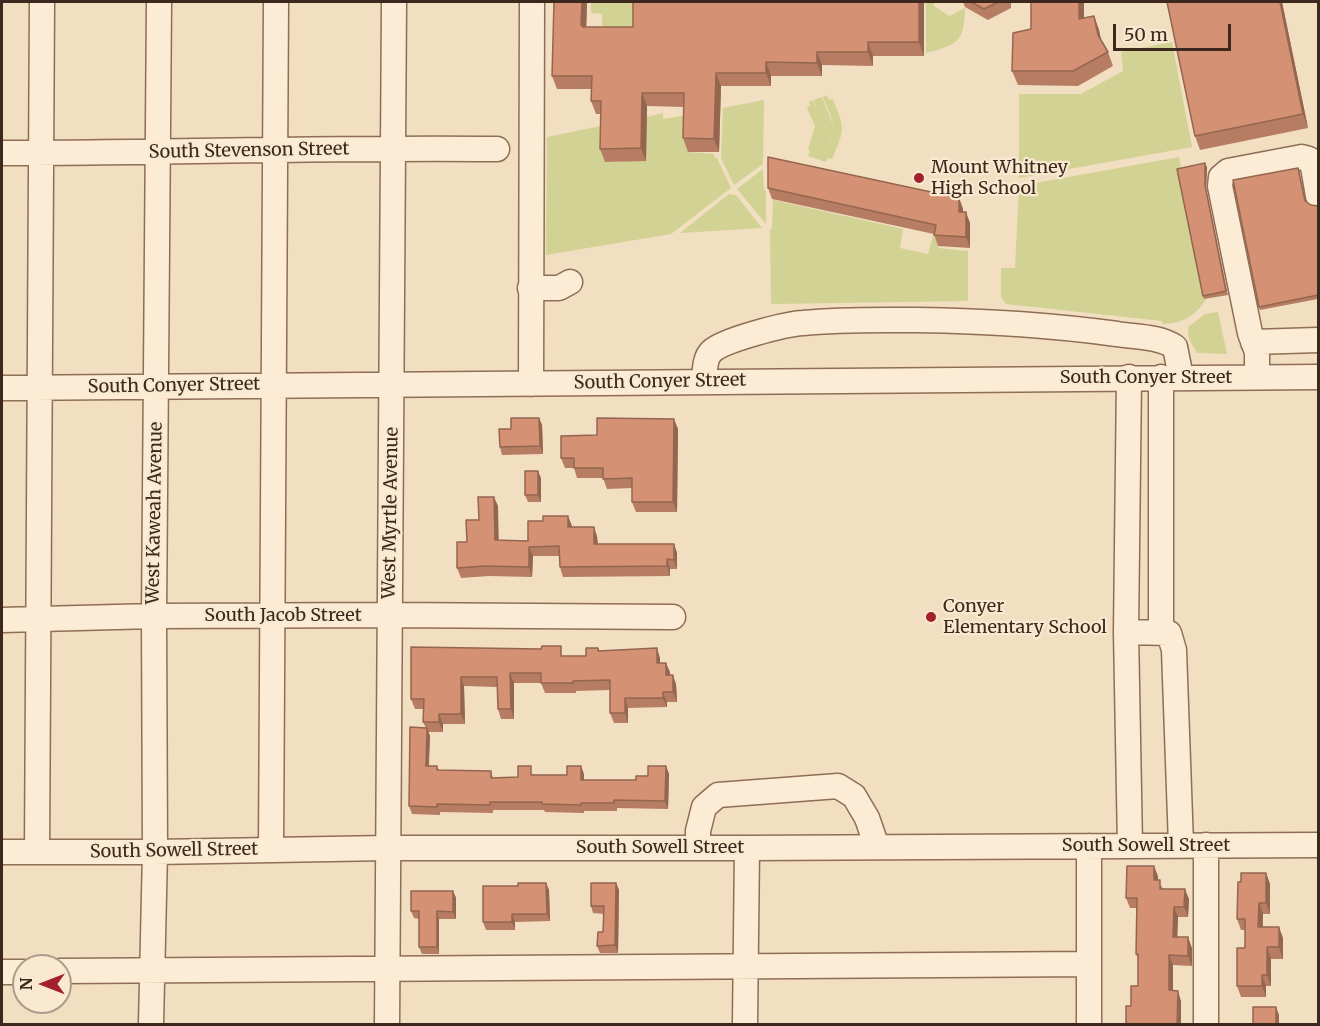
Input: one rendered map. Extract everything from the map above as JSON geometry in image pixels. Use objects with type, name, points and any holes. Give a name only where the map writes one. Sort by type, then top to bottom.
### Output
[{"type":"street","points":[[37,852],[42,2]]},
{"type":"street","name":"West Kaweah Avenue","points":[[151,1024],[155,852],[154,616],[159,2]]},
{"type":"street","points":[[271,850],[276,2]]},
{"type":"street","name":"West Myrtle Avenue","points":[[387,1024],[394,2]]},
{"type":"street","points":[[531,384],[532,2]]},
{"type":"street","name":"South Stevenson Street","points":[[2,153],[157,153],[392,148],[496,149]]},
{"type":"street","points":[[1257,377],[1257,352],[1250,333],[1220,186],[1221,177],[1228,171],[1302,157],[1309,159],[1313,167],[1318,196]]},
{"type":"street","points":[[530,288],[559,288],[570,282]]},
{"type":"street","points":[[704,381],[710,352],[752,335],[800,323],[860,319],[969,321],[1067,327],[1160,341],[1175,347],[1160,529],[1161,633]]},
{"type":"street","points":[[1253,342],[1318,340]]},
{"type":"street","points":[[1128,377],[1126,632],[1130,846]]},
{"type":"street","name":"South Conyer Street","points":[[2,388],[1318,377]]},
{"type":"street","points":[[1127,529],[1160,529]]},
{"type":"street","name":"South Jacob Street","points":[[2,620],[154,616],[673,617]]},
{"type":"street","points":[[1126,632],[1169,633],[1174,650],[1181,845]]},
{"type":"street","points":[[698,848],[698,831],[704,807],[718,795],[838,786],[854,796],[867,819],[877,847]]},
{"type":"street","name":"South Sowell Street","points":[[2,852],[1318,844]]},
{"type":"street","points":[[1206,845],[1206,1024]]},
{"type":"street","points":[[1089,846],[1089,1024]]},
{"type":"street","points":[[745,1024],[747,848]]},
{"type":"street","points":[[72,972],[1089,964]]},
{"type":"green space","points":[[591,2],[639,2],[638,114],[602,39],[602,14],[591,13]]},
{"type":"green space","points":[[926,2],[934,2],[934,6],[949,16],[965,8],[963,29],[957,40],[945,47],[926,53]]},
{"type":"green space","points":[[1172,42],[1192,147],[1019,178],[1019,94],[1081,94],[1123,71],[1121,52]]},
{"type":"green space","points":[[827,95],[829,100],[833,99],[842,129],[832,159],[828,158],[826,162],[808,156],[815,126],[807,108],[810,106],[809,102],[813,100],[818,112],[814,100],[822,97],[832,123],[823,97]]},
{"type":"green space","points":[[764,100],[763,164],[734,185],[721,158],[723,108]]},
{"type":"green space","points":[[663,113],[663,119],[689,115],[688,152],[714,154],[731,188],[671,234],[546,255],[547,137],[606,125],[605,162],[622,162],[623,128],[646,161],[647,117]]},
{"type":"green space","points":[[1179,157],[1206,299],[1193,314],[1182,321],[1162,324],[1162,321],[1006,304],[1001,297],[1001,268],[1015,268],[1019,186]]},
{"type":"green space","points":[[763,169],[764,190],[766,191],[766,224],[737,189]]},
{"type":"green space","points":[[729,194],[736,195],[762,228],[680,233]]},
{"type":"green space","points":[[773,200],[903,229],[900,248],[928,254],[933,235],[939,236],[938,248],[968,251],[968,301],[771,304],[770,229],[772,229]]},
{"type":"green space","points":[[1218,312],[1227,354],[1197,353],[1189,339],[1188,327],[1205,314]]},
{"type":"building","points":[[554,2],[582,2],[581,25],[583,27],[633,27],[633,2],[919,2],[919,42],[868,42],[868,52],[817,52],[817,63],[766,62],[766,73],[716,73],[714,139],[683,138],[684,93],[642,93],[641,148],[600,149],[601,101],[591,101],[592,76],[552,76]]},
{"type":"building","points":[[971,2],[998,2],[984,9]]},
{"type":"building","points":[[1031,2],[1079,2],[1079,19],[1094,16],[1098,35],[1108,52],[1073,71],[1012,71],[1013,33],[1031,29]]},
{"type":"building","points":[[1167,2],[1280,2],[1303,114],[1195,136]]},
{"type":"building","points":[[768,157],[959,198],[959,212],[966,212],[966,237],[934,235],[936,225],[768,188]]},
{"type":"building","points":[[1205,163],[1205,185],[1226,291],[1203,296],[1177,169]]},
{"type":"building","points":[[1298,168],[1305,201],[1318,206],[1318,295],[1259,307],[1233,180]]},
{"type":"building","points":[[511,418],[539,418],[540,446],[500,447],[499,429],[511,429]]},
{"type":"building","points":[[597,418],[674,419],[673,502],[632,502],[632,478],[603,479],[603,468],[574,468],[574,458],[561,458],[561,436],[597,435]]},
{"type":"building","points":[[525,471],[538,471],[538,495],[525,495]]},
{"type":"building","points":[[478,497],[494,497],[495,540],[528,541],[528,521],[543,521],[543,516],[568,516],[568,527],[594,527],[594,544],[674,544],[674,560],[667,559],[667,566],[560,567],[559,546],[529,547],[529,567],[457,568],[457,542],[467,542],[466,520],[479,520]]},
{"type":"building","points":[[542,646],[561,646],[561,656],[586,656],[586,648],[598,648],[598,651],[657,648],[657,663],[666,663],[666,675],[673,675],[673,692],[663,692],[663,698],[625,698],[625,713],[610,713],[610,680],[541,683],[541,673],[510,673],[511,709],[498,709],[497,677],[461,677],[461,714],[439,714],[439,722],[423,722],[424,699],[411,699],[411,647],[541,649]]},
{"type":"building","points":[[410,727],[427,728],[426,766],[437,766],[437,770],[491,771],[491,778],[518,777],[518,766],[531,766],[531,775],[567,775],[567,766],[581,766],[581,780],[636,780],[636,776],[648,776],[648,766],[666,766],[665,801],[614,800],[614,803],[581,803],[581,805],[490,802],[490,805],[409,806]]},
{"type":"building","points":[[1127,866],[1154,866],[1154,880],[1160,880],[1160,889],[1185,889],[1184,907],[1174,907],[1173,937],[1188,937],[1188,956],[1169,955],[1169,990],[1178,991],[1177,1024],[1126,1024],[1126,1006],[1131,1006],[1131,986],[1138,986],[1137,898],[1126,898]]},
{"type":"building","points":[[1241,873],[1266,873],[1266,903],[1259,903],[1258,927],[1279,927],[1279,947],[1267,947],[1267,975],[1262,975],[1262,986],[1237,986],[1237,948],[1245,948],[1245,919],[1237,919],[1238,882],[1241,882]]},
{"type":"building","points":[[518,883],[546,883],[547,914],[512,914],[512,922],[483,922],[483,886],[518,886]]},
{"type":"building","points":[[591,883],[616,883],[615,945],[597,946],[598,932],[603,932],[604,906],[591,906]]},
{"type":"building","points":[[411,891],[453,891],[453,912],[437,911],[437,947],[419,947],[419,911],[411,911]]},
{"type":"building","points":[[1253,1007],[1276,1007],[1276,1024],[1253,1024]]},
{"type":"place","name":"Mount Whitney High School","points":[[919,178]]},
{"type":"place","name":"Conyer Elementary School","points":[[931,617]]}]
